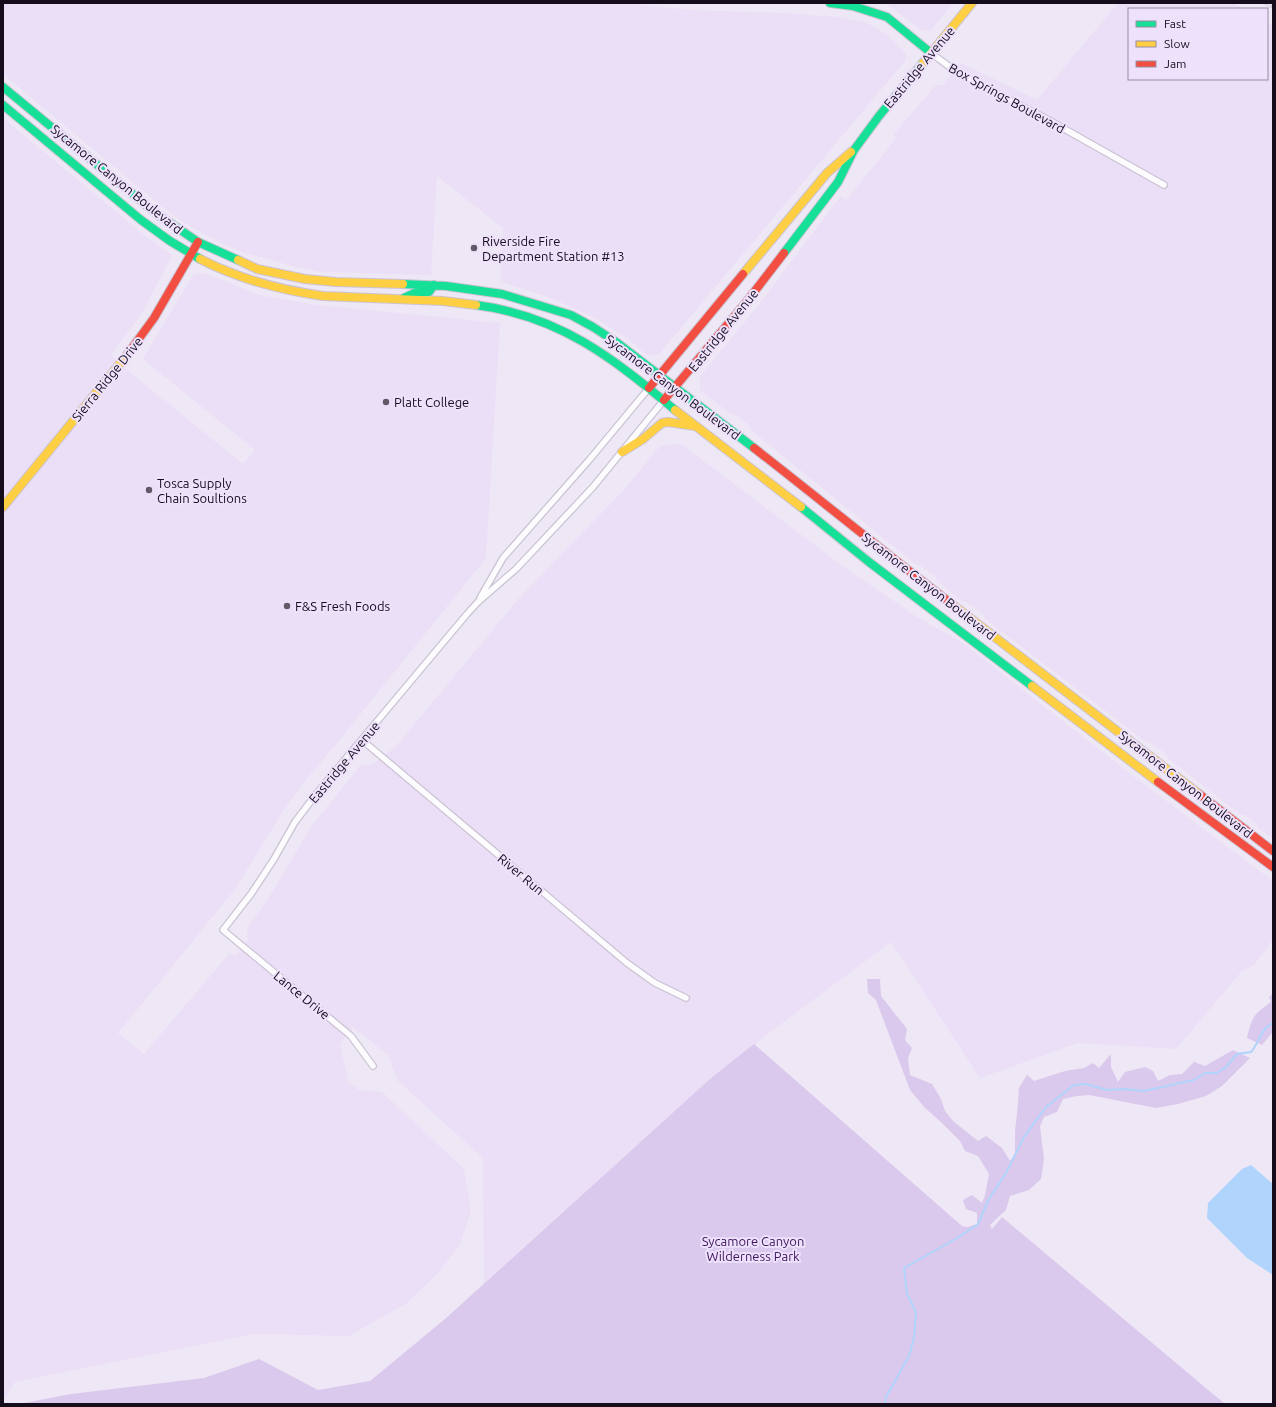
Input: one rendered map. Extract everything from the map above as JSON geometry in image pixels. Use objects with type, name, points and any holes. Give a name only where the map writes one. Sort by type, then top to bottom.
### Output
[{"type":"main road","name":"Box Springs Boulevard","points":[[830,3],[853,6],[887,17],[931,53]]},
{"type":"main road","name":"Eastridge Avenue","points":[[664,400],[748,300],[838,182],[854,150],[894,97],[972,3]]},
{"type":"main road","name":"Sycamore Canyon Boulevard","points":[[3,87],[157,214],[198,242],[257,269],[305,279],[336,282],[460,287],[502,294],[537,303],[571,315],[616,342],[810,491],[879,548],[1273,851]]},
{"type":"main road","name":"Sycamore Canyon Boulevard","points":[[3,106],[157,233],[191,255],[245,279],[288,291],[323,296],[458,302],[499,308],[560,328],[588,343],[760,474],[900,586],[1152,778],[1273,867]]},
{"type":"main road","name":"Eastridge Avenue","points":[[649,388],[827,173],[854,150]]},
{"type":"main road","name":"Sierra Ridge Drive","points":[[3,506],[125,358],[154,318],[198,242]]},
{"type":"main road","points":[[402,300],[417,292],[429,293],[432,291],[434,286]]},
{"type":"main road","points":[[622,452],[649,434],[654,428],[664,423],[683,424],[698,427]]},
{"type":"street","name":"Box Springs Boulevard","points":[[931,53],[962,76],[1044,118],[1164,186]]},
{"type":"street","name":"Eastridge Avenue","points":[[478,602],[503,558],[590,459],[649,388]]},
{"type":"street","name":"Eastridge Avenue","points":[[223,930],[251,894],[295,822],[317,792],[478,602],[516,569],[593,487],[664,400]]},
{"type":"street","name":"River Run","points":[[362,740],[627,963],[655,983],[686,998]]},
{"type":"street","name":"Lance Drive","points":[[223,930],[351,1036],[374,1066]]},
{"type":"shaded area","points":[[3,3],[622,3],[691,10],[781,13],[837,17],[863,22],[873,26],[887,35],[906,54],[905,61],[659,354],[647,355],[627,338],[593,317],[546,296],[501,282],[503,228],[437,176],[431,275],[321,272],[296,267],[242,252],[215,240],[183,222],[165,209],[3,74]]},
{"type":"shaded area","points":[[885,3],[953,3],[931,30],[923,31]]},
{"type":"shaded area","points":[[1118,3],[1233,3],[1242,8],[1128,8],[1128,80],[1268,80],[1268,22],[1273,25],[1273,839],[1258,828],[1257,824],[1244,815],[1241,815],[1169,759],[1166,754],[1149,742],[1146,742],[984,618],[984,615],[966,602],[963,602],[936,580],[936,577],[919,565],[915,564],[749,428],[749,425],[737,415],[732,415],[700,390],[700,376],[758,306],[840,197],[846,200],[887,150],[896,137],[893,135],[936,85],[943,85],[961,63],[1037,100]]},
{"type":"shaded area","points":[[3,118],[143,234],[172,255],[142,313],[111,355],[133,375],[243,464],[255,450],[143,359],[193,275],[204,273],[259,295],[317,305],[500,323],[486,558],[306,780],[283,811],[236,888],[118,1033],[144,1054],[229,954],[236,955],[248,940],[247,928],[268,899],[311,827],[360,766],[373,764],[397,745],[521,596],[623,491],[660,446],[681,444],[840,564],[917,617],[963,643],[1137,779],[1273,881],[1273,940],[1254,965],[1242,971],[1176,1049],[1078,1043],[980,1078],[891,942],[711,1078],[484,1283],[483,1158],[398,1081],[388,1055],[353,1027],[340,1044],[348,1081],[359,1090],[382,1092],[464,1169],[471,1210],[460,1245],[435,1276],[407,1303],[349,1336],[253,1334],[15,1382],[3,1401]]},
{"type":"green space","name":"Sycamore Canyon Wilderness Park","points":[[867,979],[880,979],[881,996],[907,1029],[905,1040],[912,1048],[908,1058],[910,1075],[932,1084],[941,1099],[945,1111],[953,1121],[978,1141],[986,1136],[1002,1148],[1010,1161],[1015,1154],[1015,1131],[1019,1088],[1027,1075],[1034,1081],[1065,1071],[1084,1068],[1093,1063],[1099,1068],[1111,1054],[1111,1067],[1118,1082],[1125,1072],[1145,1067],[1153,1071],[1158,1081],[1170,1075],[1182,1074],[1194,1062],[1205,1066],[1233,1050],[1250,1058],[1222,1086],[1206,1096],[1178,1104],[1156,1108],[1089,1095],[1063,1099],[1057,1112],[1044,1117],[1040,1126],[1044,1159],[1041,1179],[1029,1190],[1010,1196],[1006,1210],[990,1225],[992,1229],[1002,1217],[1225,1404],[19,1404],[71,1394],[204,1378],[259,1359],[318,1390],[370,1381],[445,1319],[711,1078],[754,1044],[962,1226],[967,1227],[977,1224],[977,1213],[966,1209],[963,1200],[972,1195],[982,1203],[989,1174],[978,1156],[965,1151],[960,1141],[925,1108],[910,1090],[876,1000],[868,993]]},
{"type":"green space","points":[[1273,993],[1273,1032],[1262,1045],[1247,1038],[1250,1025],[1254,1017],[1260,1010],[1271,1002],[1269,997]]},
{"type":"water","points":[[1251,1165],[1273,1184],[1273,1275],[1247,1258],[1207,1218],[1208,1203],[1242,1169]]},
{"type":"waterway","points":[[885,1404],[886,1397],[909,1356],[914,1338],[916,1312],[907,1294],[904,1268],[959,1237],[978,1224],[989,1199],[1006,1173],[1024,1137],[1046,1107],[1074,1085],[1085,1084],[1108,1090],[1125,1089],[1144,1091],[1194,1080],[1205,1073],[1217,1073],[1226,1067],[1237,1054],[1251,1052],[1266,1028],[1273,1023]]},
{"type":"railway","points":[[1266,3],[1273,7]]},
{"type":"traffic: fast","points":[[830,3],[853,6],[887,17],[931,53]]},
{"type":"traffic: fast","points":[[784,253],[838,182],[854,150],[879,116],[923,63]]},
{"type":"traffic: fast","points":[[3,87],[157,214],[198,242],[238,260]]},
{"type":"traffic: fast","points":[[3,105],[141,220],[170,241],[200,259]]},
{"type":"traffic: fast","points":[[403,284],[446,286],[502,294],[571,315],[616,342],[754,448]]},
{"type":"traffic: fast","points":[[404,298],[417,292],[429,292],[434,285]]},
{"type":"traffic: fast","points":[[476,305],[506,311],[534,319],[560,329],[584,342],[630,373],[675,410]]},
{"type":"traffic: fast","points":[[801,507],[869,562],[1032,686]]},
{"type":"traffic: slow","points":[[923,63],[972,3]]},
{"type":"traffic: slow","points":[[743,274],[827,173],[851,152]]},
{"type":"traffic: slow","points":[[200,259],[260,283],[307,294],[443,301],[476,305]]},
{"type":"traffic: slow","points":[[238,260],[257,269],[305,279],[336,282],[403,284]]},
{"type":"traffic: slow","points":[[3,507],[127,355]]},
{"type":"traffic: slow","points":[[675,410],[801,507]]},
{"type":"traffic: slow","points":[[622,452],[643,439],[662,423],[668,422],[695,426]]},
{"type":"traffic: slow","points":[[953,605],[1199,794]]},
{"type":"traffic: slow","points":[[1032,686],[1158,782]]},
{"type":"traffic: jam","points":[[127,355],[154,318],[198,242]]},
{"type":"traffic: jam","points":[[664,400],[748,300],[784,253]]},
{"type":"traffic: jam","points":[[649,388],[743,274]]},
{"type":"traffic: jam","points":[[754,448],[953,605]]},
{"type":"traffic: jam","points":[[1158,782],[1273,867]]},
{"type":"traffic: jam","points":[[1199,794],[1273,851]]},
{"type":"place","name":"Riverside Fire Department Station #13","points":[[474,248]]},
{"type":"place","name":"Platt College","points":[[386,402]]},
{"type":"place","name":"Tosca Supply Chain Soultions","points":[[149,490]]},
{"type":"place","name":"F&S Fresh Foods","points":[[287,606]]}]
